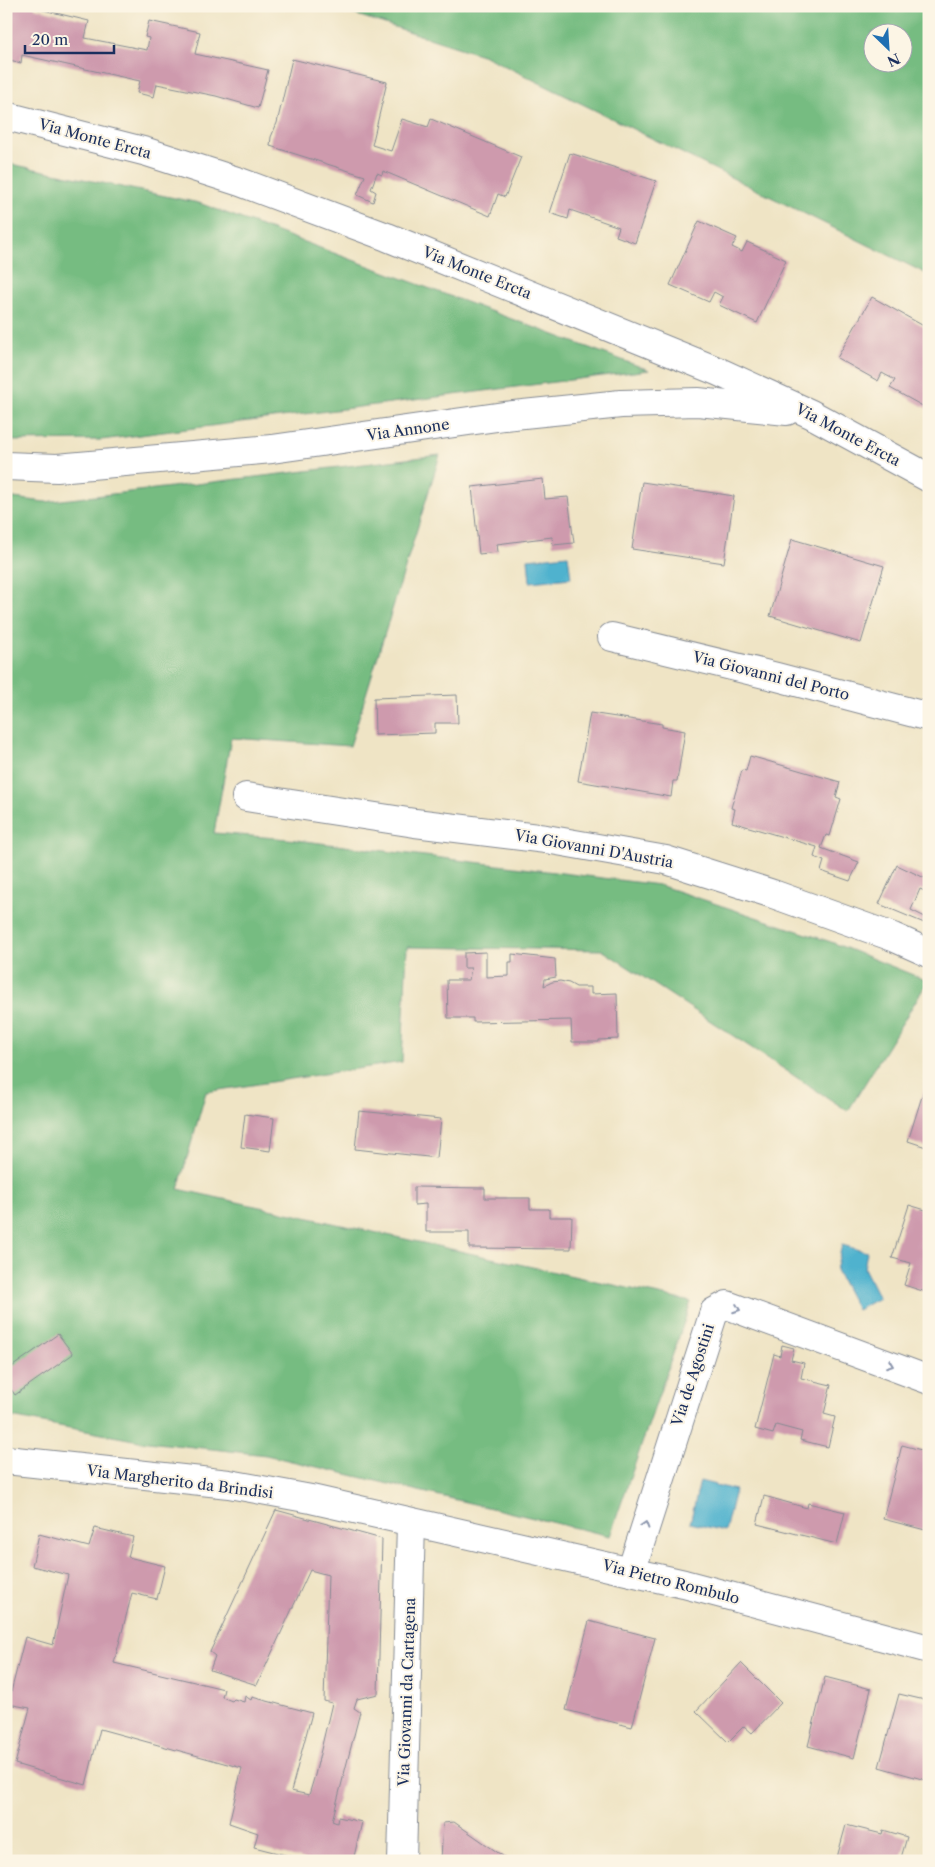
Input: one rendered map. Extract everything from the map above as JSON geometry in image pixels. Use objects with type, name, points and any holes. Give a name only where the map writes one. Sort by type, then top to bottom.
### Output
[{"type":"street","name":"Via Monte Ercta","points":[[6,116],[146,152],[240,182],[388,237],[716,371],[811,414],[929,478]]},
{"type":"street","name":"Via Annone","points":[[6,466],[57,468],[272,449],[504,416],[621,404],[698,402],[811,414]]},
{"type":"street","name":"Via Giovanni del Porto","points":[[612,637],[777,677],[929,717]]},
{"type":"street","name":"Via Giovanni D'Austria","points":[[246,798],[415,823],[546,839],[666,860],[773,894],[894,937],[929,953]]},
{"type":"street","name":"Via de Agostini","points":[[631,1572],[714,1312],[727,1305],[929,1380]]},
{"type":"street","name":"Via Margherito da Brindisi","points":[[6,1460],[229,1484],[311,1499],[412,1522]]},
{"type":"street","name":"Via Pietro Rombulo","points":[[412,1522],[684,1584],[929,1649]]},
{"type":"street","name":"Via Giovanni da Cartagena","points":[[402,1861],[412,1522]]},
{"type":"green space","points":[[329,6],[929,6],[929,275],[485,56]]},
{"type":"green space","points":[[6,163],[199,203],[649,370],[101,440],[6,441]]},
{"type":"green space","points":[[440,455],[350,746],[231,738],[214,833],[288,839],[659,885],[831,942],[928,981],[848,1111],[602,950],[407,947],[402,1062],[206,1092],[178,1189],[691,1302],[610,1536],[266,1455],[139,1441],[6,1416],[6,497],[45,502]]},
{"type":"water","points":[[568,555],[571,578],[530,582],[528,559]]},
{"type":"water","points":[[842,1245],[867,1252],[864,1268],[879,1298],[857,1310],[836,1270]]},
{"type":"water","points":[[700,1481],[735,1490],[725,1531],[690,1523]]},
{"type":"building","points":[[10,6],[35,6],[35,8],[89,21],[85,38],[147,50],[149,38],[145,37],[149,21],[200,32],[195,54],[268,70],[258,108],[216,96],[157,84],[154,97],[137,93],[140,81],[22,55],[21,63],[6,59],[6,22]]},
{"type":"building","points":[[292,59],[387,82],[372,145],[391,151],[402,119],[428,127],[431,119],[521,157],[505,197],[498,194],[490,216],[383,171],[382,175],[377,173],[371,189],[376,192],[373,202],[357,195],[365,176],[270,146]]},
{"type":"building","points":[[570,153],[656,181],[635,243],[616,236],[619,227],[570,210],[568,219],[550,213]]},
{"type":"building","points":[[699,221],[737,238],[732,247],[742,252],[747,242],[786,260],[757,323],[719,305],[723,297],[714,292],[709,302],[670,285]]},
{"type":"building","points":[[872,297],[929,329],[928,409],[890,388],[895,380],[882,373],[878,381],[837,358]]},
{"type":"building","points":[[543,479],[545,499],[568,497],[574,543],[553,545],[552,537],[497,544],[498,552],[479,554],[472,487]]},
{"type":"building","points":[[642,482],[734,496],[724,563],[632,549]]},
{"type":"building","points":[[792,539],[884,566],[861,643],[770,616]]},
{"type":"building","points":[[457,695],[458,723],[435,723],[435,733],[375,735],[374,698]]},
{"type":"building","points":[[590,713],[662,724],[662,727],[685,731],[677,781],[673,781],[671,797],[578,781]]},
{"type":"building","points":[[750,756],[840,782],[836,797],[841,799],[830,836],[826,835],[821,848],[859,862],[850,881],[821,871],[824,861],[814,857],[817,847],[732,822],[735,809],[731,808],[742,770],[746,771]]},
{"type":"building","points":[[897,865],[929,880],[929,893],[920,889],[911,910],[925,917],[929,910],[929,925],[879,904]]},
{"type":"building","points":[[486,952],[486,977],[509,976],[509,962],[512,962],[512,954],[555,959],[556,977],[545,979],[544,986],[560,981],[576,987],[591,987],[591,994],[617,993],[618,1039],[599,1040],[599,1042],[572,1042],[571,1020],[473,1022],[473,1018],[448,1018],[447,980],[469,980],[471,968],[464,968],[464,953]]},
{"type":"building","points":[[929,1077],[929,1148],[908,1141]]},
{"type":"building","points":[[359,1111],[441,1119],[437,1158],[355,1149]]},
{"type":"building","points":[[245,1114],[274,1118],[270,1151],[241,1147]]},
{"type":"building","points":[[414,1187],[485,1188],[485,1198],[530,1198],[530,1209],[549,1209],[549,1217],[572,1217],[571,1249],[469,1248],[469,1232],[426,1232],[426,1204],[414,1205]]},
{"type":"building","points":[[909,1205],[929,1211],[929,1293],[904,1285],[911,1263],[892,1258]]},
{"type":"building","points":[[58,1334],[73,1354],[15,1395],[6,1382],[6,1371]]},
{"type":"building","points":[[782,1345],[794,1348],[791,1360],[804,1363],[801,1378],[831,1385],[824,1414],[835,1417],[828,1447],[800,1440],[802,1432],[776,1425],[773,1434],[755,1429],[774,1354],[780,1356]]},
{"type":"building","points":[[902,1445],[929,1452],[929,1531],[883,1519]]},
{"type":"building","points":[[764,1496],[807,1508],[808,1503],[845,1512],[837,1544],[757,1524]]},
{"type":"building","points":[[276,1510],[382,1539],[378,1694],[357,1699],[354,1708],[360,1712],[332,1821],[337,1823],[338,1817],[362,1822],[353,1861],[309,1861],[254,1847],[258,1833],[229,1823],[242,1768],[100,1729],[86,1785],[15,1764],[30,1708],[8,1704],[25,1637],[53,1645],[68,1575],[32,1566],[39,1534],[89,1547],[95,1528],[133,1537],[128,1557],[165,1566],[157,1599],[132,1593],[114,1663],[224,1689],[222,1697],[232,1701],[234,1699],[244,1702],[245,1696],[251,1700],[252,1697],[312,1713],[291,1791],[309,1795],[332,1703],[324,1701],[328,1575],[310,1570],[257,1685],[210,1670],[215,1656],[210,1652]]},
{"type":"building","points":[[589,1621],[655,1638],[632,1727],[566,1710]]},
{"type":"building","points":[[741,1663],[781,1703],[752,1733],[744,1726],[728,1742],[696,1711]]},
{"type":"building","points":[[825,1677],[871,1689],[854,1758],[808,1746]]},
{"type":"building","points":[[899,1694],[929,1701],[929,1781],[879,1767]]},
{"type":"building","points":[[454,1822],[510,1861],[441,1860],[443,1823]]},
{"type":"building","points":[[846,1825],[882,1834],[883,1830],[907,1837],[901,1858],[910,1861],[836,1861]]}]
